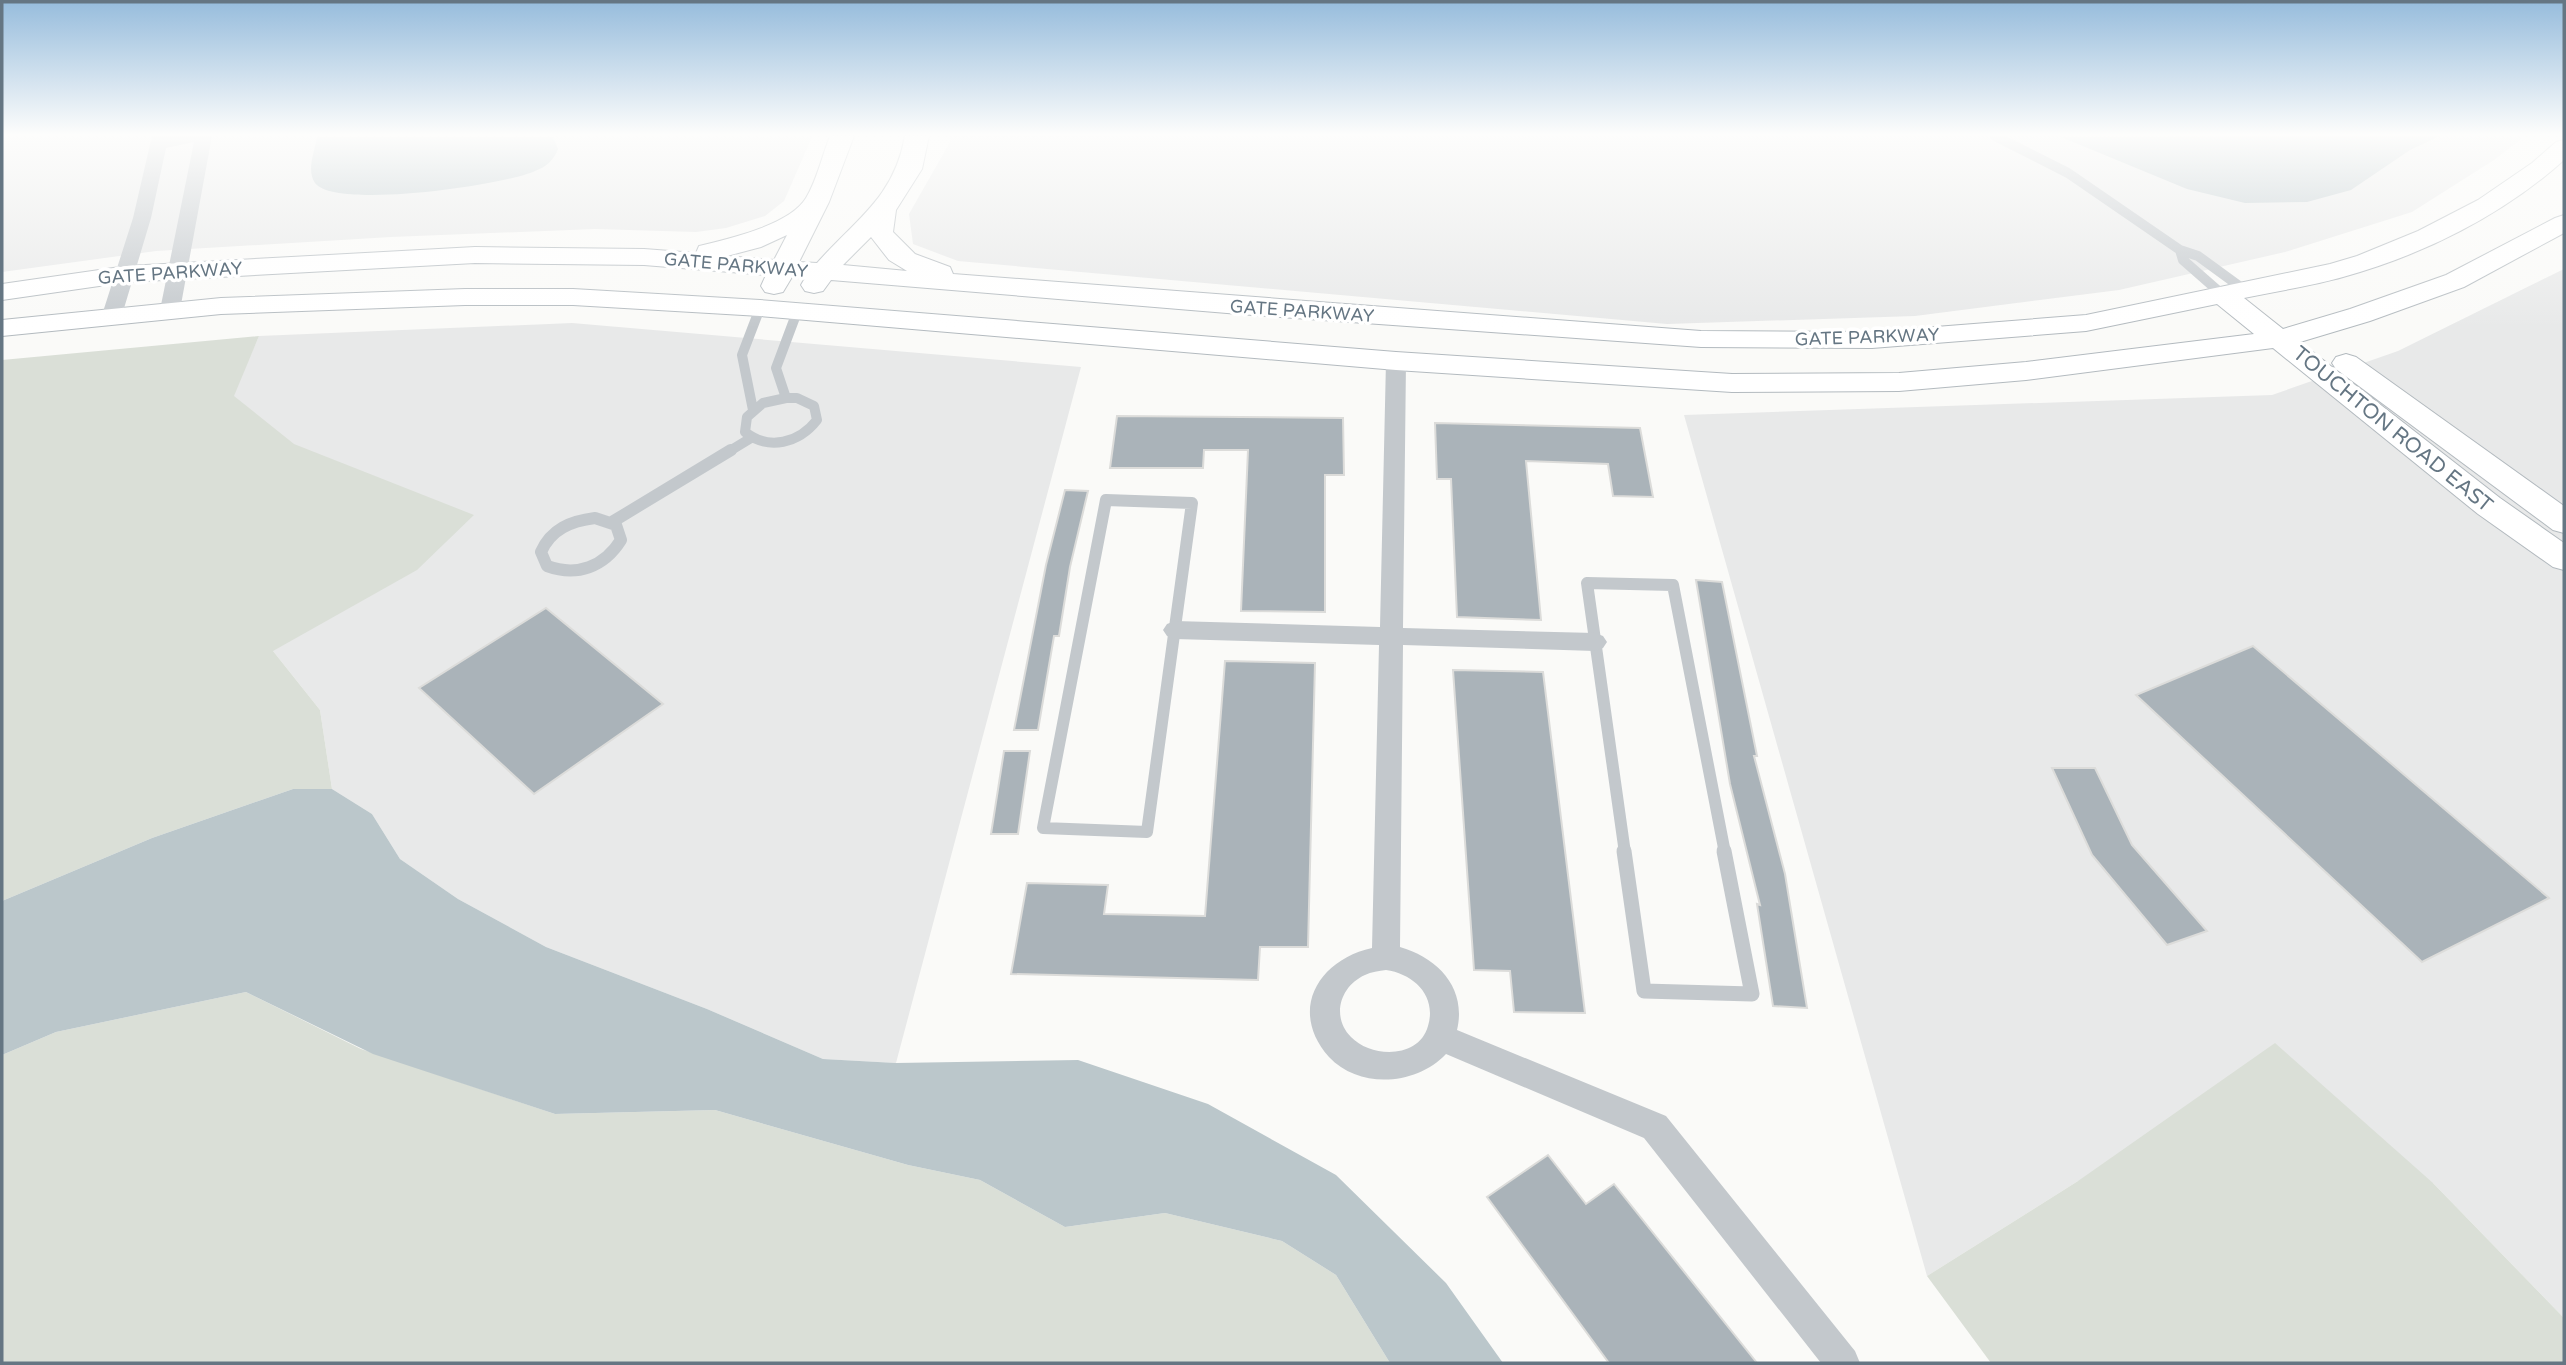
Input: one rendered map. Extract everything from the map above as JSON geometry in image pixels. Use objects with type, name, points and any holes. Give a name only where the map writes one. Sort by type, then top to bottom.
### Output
[{"type":"main road","points":[[797,312],[822,272],[890,200]]},
{"type":"main road","name":"GATE PARKWAY","points":[[2,292],[127,274],[177,271],[475,255],[644,257],[1700,339],[1845,340],[1994,332],[2086,323],[2311,278],[2372,260],[2449,227],[2493,200]]},
{"type":"main road","points":[[644,257],[699,254],[754,241],[790,225],[817,202]]},
{"type":"main road","points":[[760,308],[785,268],[817,202]]},
{"type":"main road","points":[[884,209],[880,232],[889,247],[901,258],[921,269],[991,286]]},
{"type":"main road","name":"GATE PARKWAY","points":[[2,328],[170,310],[465,297],[573,298],[760,308],[1396,361],[1732,383],[1899,382],[2026,372],[2293,336],[2455,281],[2564,223]]},
{"type":"main road","name":"TOUCHTON ROAD EAST","points":[[2235,294],[2564,522]]},
{"type":"main road","name":"TOUCHTON ROAD EAST","points":[[2293,336],[2488,506],[2564,559]]},
{"type":"street","points":[[112,315],[127,274],[145,200]]},
{"type":"street","points":[[170,310],[190,200]]},
{"type":"street","points":[[1387,957],[1396,361]]},
{"type":"street","points":[[1175,630],[1595,642]]},
{"type":"street","points":[[1367,958],[1405,960],[1436,983],[1444,1000],[1446,1019],[1440,1037],[1429,1052],[1412,1062],[1392,1067],[1371,1065],[1353,1058],[1338,1045],[1328,1028],[1324,1010],[1327,993],[1336,977],[1350,965],[1367,958]]},
{"type":"street","points":[[1440,1037],[1656,1127],[1843,1363]]},
{"type":"lane","points":[[2110,200],[2180,250],[2198,256],[2235,294]]},
{"type":"lane","points":[[2180,250],[2183,260],[2235,294]]},
{"type":"lane","points":[[753,410],[742,355],[760,308]]},
{"type":"lane","points":[[786,398],[776,368],[797,312]]},
{"type":"lane","points":[[786,398],[807,401],[814,406],[817,420],[813,427],[794,440],[783,443],[760,442],[745,432],[744,425],[753,410],[763,403],[786,398]]},
{"type":"lane","points":[[612,522],[620,532],[621,540],[608,558],[597,565],[569,572],[556,570],[542,559],[544,543],[559,528],[581,519],[595,518],[612,522],[751,438]]},
{"type":"lane","points":[[1107,500],[1192,503],[1175,630],[1147,832],[1043,828],[1107,500]]},
{"type":"lane","points":[[1587,583],[1673,585],[1752,994],[1643,991],[1595,642],[1587,583]]},
{"type":"shaded area","points":[[2,200],[785,200],[765,216],[726,228],[696,232],[595,229],[391,237],[156,251],[2,272]]},
{"type":"shaded area","points":[[917,200],[2431,200],[2412,212],[2285,252],[2119,290],[1915,316],[1667,324],[958,261],[913,244],[909,214]]},
{"type":"shaded area","points":[[2231,200],[2315,200],[2307,202],[2245,203]]},
{"type":"shaded area","points":[[2564,269],[2564,1318],[2433,1183],[2078,1181],[1927,1276],[1684,415],[2272,395],[2398,351]]},
{"type":"shaded area","points":[[572,323],[1081,367],[896,1063],[823,1059],[707,1009],[546,947],[458,899],[400,859],[372,814],[332,789],[320,710],[273,651],[233,395],[259,336]]},
{"type":"shaded area","points":[[259,336],[234,396],[294,444],[474,515],[417,570],[273,651],[320,710],[332,789],[293,789],[152,838],[2,901],[2,360]]},
{"type":"shaded area","points":[[293,789],[332,789],[372,814],[400,859],[458,899],[546,947],[707,1009],[823,1059],[896,1063],[1078,1060],[1208,1104],[1336,1175],[1446,1283],[1503,1363],[1390,1363],[1336,1275],[1282,1241],[1165,1213],[1065,1227],[980,1180],[908,1165],[715,1110],[555,1114],[373,1054],[246,992],[56,1032],[2,1055],[2,901],[152,838]]},
{"type":"shaded area","points":[[246,992],[361,1049],[555,1114],[715,1110],[908,1165],[980,1180],[1065,1227],[1165,1213],[1282,1241],[1336,1275],[1390,1363],[2,1363],[2,1055],[56,1032]]},
{"type":"shaded area","points":[[2275,1043],[2433,1183],[2564,1318],[2564,1363],[1991,1363],[1927,1276],[2078,1181]]},
{"type":"building","points":[[1117,416],[1343,418],[1344,475],[1325,475],[1325,612],[1241,611],[1248,450],[1204,450],[1203,468],[1110,468]]},
{"type":"building","points":[[1435,423],[1640,428],[1653,497],[1613,496],[1608,464],[1526,461],[1541,620],[1457,617],[1451,479],[1437,479]]},
{"type":"building","points":[[1065,490],[1088,491],[1070,567],[1059,636],[1054,636],[1038,730],[1014,730],[1046,565]]},
{"type":"building","points":[[1696,580],[1722,582],[1757,756],[1754,756],[1785,874],[1807,1008],[1773,1006],[1757,904],[1760,905],[1730,784]]},
{"type":"building","points":[[546,608],[663,704],[534,794],[419,688]]},
{"type":"building","points":[[2253,646],[2549,898],[2422,962],[2136,695]]},
{"type":"building","points":[[1225,661],[1315,663],[1308,947],[1260,947],[1258,980],[1011,974],[1027,883],[1108,885],[1104,914],[1205,916]]},
{"type":"building","points":[[1453,670],[1543,672],[1585,1013],[1514,1012],[1510,971],[1474,970]]},
{"type":"building","points":[[1004,751],[1030,751],[1018,834],[991,834]]},
{"type":"building","points":[[2052,768],[2095,768],[2132,845],[2207,931],[2167,945],[2092,855]]},
{"type":"building","points":[[1548,1155],[1586,1204],[1614,1184],[1757,1363],[1609,1363],[1487,1197]]}]
